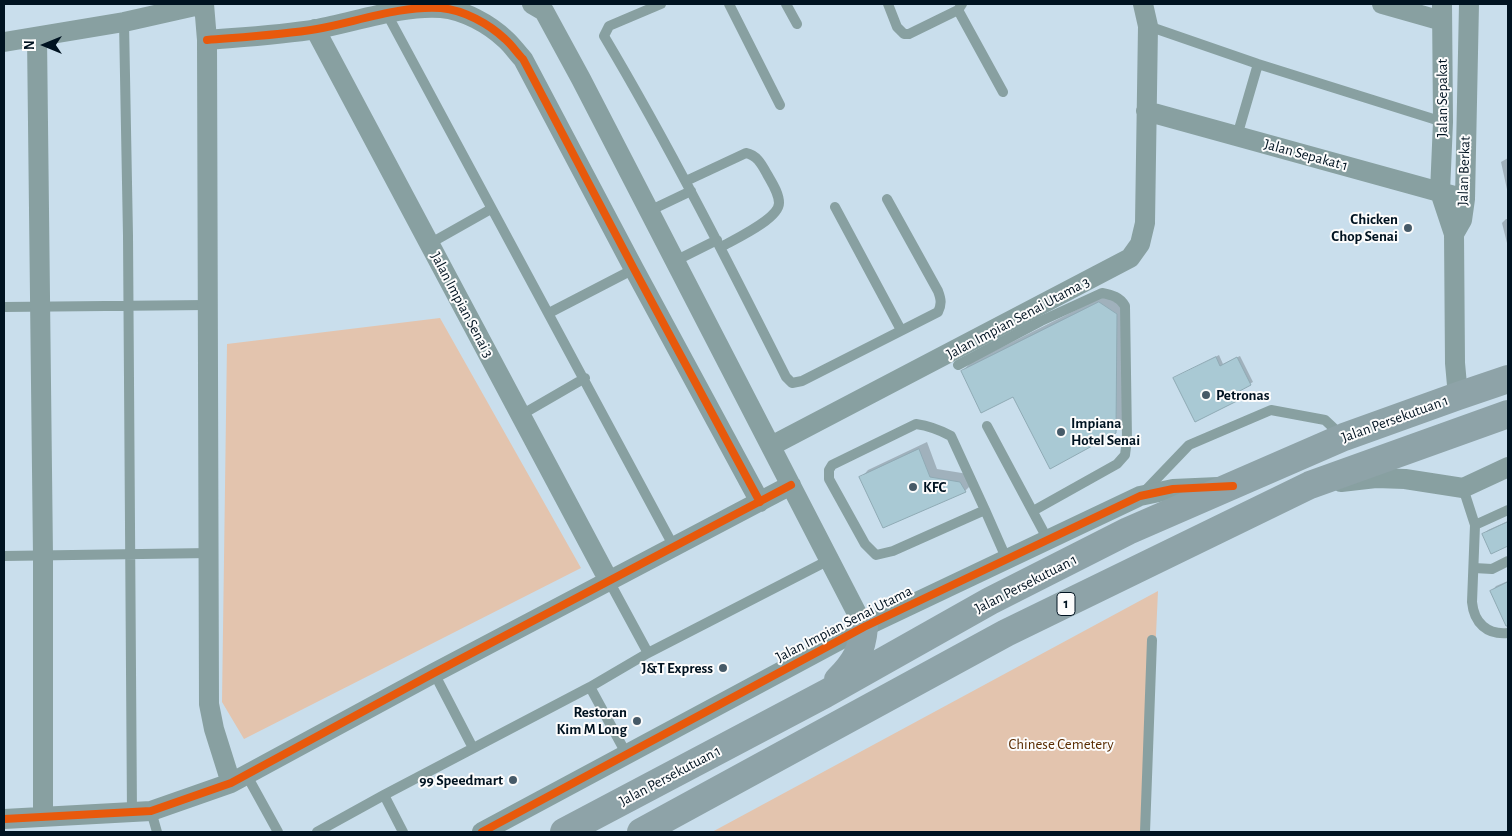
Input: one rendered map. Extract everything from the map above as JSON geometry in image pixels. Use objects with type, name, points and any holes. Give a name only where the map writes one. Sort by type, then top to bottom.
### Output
[{"type":"highway","name":"Jalan Persekutuan 1","points":[[564,832],[825,694],[990,601],[1128,531],[1344,437],[1508,379]]},
{"type":"highway","name":"1","points":[[641,832],[1006,633],[1310,486],[1508,414]]},
{"type":"highway","points":[[825,694],[858,656],[863,642],[864,627]]},
{"type":"street","points":[[4,42],[124,22],[204,4],[207,40],[209,704],[214,729],[239,779]]},
{"type":"street","name":"Jalan Impian Senai Utama 3","points":[[771,446],[1037,315],[1130,258],[1140,244],[1145,223],[1148,26],[1142,4]]},
{"type":"street","points":[[1382,4],[1442,12]]},
{"type":"street","name":"Jalan Berkat","points":[[1458,396],[1455,363],[1454,234],[1462,220],[1465,199],[1472,4]]},
{"type":"street","points":[[542,7],[864,627]]},
{"type":"street","points":[[207,40],[315,29],[426,8],[443,8],[462,14],[482,22],[506,40],[523,59],[760,502]]},
{"type":"street","name":"Jalan Sepakat","points":[[1440,192],[1442,12]]},
{"type":"street","name":"Jalan Impian Senai 3","points":[[315,29],[609,581]]},
{"type":"street","points":[[37,36],[43,556],[43,818]]},
{"type":"street","name":"Jalan Sepakat 1","points":[[1146,111],[1465,199]]},
{"type":"street","points":[[1440,192],[1454,234]]},
{"type":"street","points":[[1310,486],[1376,478],[1405,479],[1463,488],[1508,467]]},
{"type":"street","points":[[4,819],[141,813],[239,779],[434,673],[791,486]]},
{"type":"street","name":"Jalan Impian Senai Utama","points":[[482,832],[864,627],[1140,496],[1173,489],[1233,486]]},
{"type":"lane","points":[[661,4],[610,26],[605,31],[604,36],[719,244],[786,377],[792,383],[802,380],[938,312],[942,301],[938,291],[887,199]]},
{"type":"lane","points":[[729,4],[780,105]]},
{"type":"lane","points":[[786,4],[797,24]]},
{"type":"lane","points":[[888,4],[897,27],[904,34],[910,34],[960,7],[1003,92]]},
{"type":"lane","points":[[387,14],[674,546]]},
{"type":"lane","points":[[124,22],[129,306],[130,556],[141,813],[157,832]]},
{"type":"lane","points":[[1148,26],[1258,64],[1442,122]]},
{"type":"lane","points":[[1237,136],[1258,64]]},
{"type":"lane","points":[[649,211],[688,186],[746,154],[755,156],[779,197],[778,208],[769,219],[719,244],[675,262]]},
{"type":"lane","points":[[835,207],[901,330]]},
{"type":"lane","points":[[429,244],[491,208]]},
{"type":"lane","points":[[549,313],[634,269]]},
{"type":"lane","points":[[958,365],[1037,315],[1102,293],[1110,294],[1121,300],[1125,306],[1127,440],[1125,455],[1120,462],[1033,511]]},
{"type":"lane","points":[[4,307],[207,305]]},
{"type":"lane","points":[[521,415],[585,378]]},
{"type":"lane","points":[[1140,496],[1189,445],[1271,410],[1325,420],[1344,437]]},
{"type":"lane","points":[[985,510],[893,551],[876,555],[865,544],[829,479],[829,470],[832,465],[916,424],[926,425],[951,436],[985,510],[1007,560]]},
{"type":"lane","points":[[987,426],[1048,540]]},
{"type":"lane","points":[[1463,488],[1475,525],[1472,602],[1474,615],[1478,622],[1498,633],[1508,633]]},
{"type":"lane","points":[[1475,525],[1508,510]]},
{"type":"lane","points":[[4,556],[210,554]]},
{"type":"lane","points":[[317,832],[590,687],[648,653],[829,560]]},
{"type":"lane","points":[[1474,568],[1492,569],[1508,561]]},
{"type":"lane","points":[[609,581],[648,653]]},
{"type":"lane","points":[[1145,832],[1152,640]]},
{"type":"lane","points":[[434,673],[473,748]]},
{"type":"lane","points":[[590,687],[627,755]]},
{"type":"lane","points":[[239,779],[278,832]]},
{"type":"lane","points":[[384,795],[403,832]]},
{"type":"green space","points":[[440,318],[581,568],[244,739],[222,702],[227,344]]},
{"type":"green space","name":"Chinese Cemetery","points":[[1158,591],[1147,832],[712,832]]},
{"type":"building","points":[[1099,302],[1117,314],[1116,433],[1050,469],[1013,397],[981,413],[961,371]]},
{"type":"building","points":[[1216,357],[1220,366],[1237,357],[1251,385],[1234,394],[1237,401],[1195,422],[1173,378]]},
{"type":"building","name":"KFC","points":[[919,449],[930,477],[960,482],[966,492],[883,528],[859,477]]},
{"type":"building","points":[[1508,522],[1508,546],[1491,554],[1482,534]]},
{"type":"building","points":[[1508,582],[1508,626],[1506,626],[1490,591]]},
{"type":"cycle path","points":[[207,40],[303,31],[395,11],[426,8],[450,9],[476,19],[499,33],[523,59],[760,502]]},
{"type":"cycle path","points":[[4,819],[151,811],[231,783],[434,673],[791,485]]},
{"type":"cycle path","points":[[482,832],[864,627],[1140,496],[1173,489],[1233,486]]},
{"type":"place","name":"Chicken Chop Senai","points":[[1408,228]]},
{"type":"place","name":"Petronas","points":[[1206,395]]},
{"type":"place","name":"Impiana Hotel Senai","points":[[1061,432]]},
{"type":"place","name":"KFC","points":[[913,487]]},
{"type":"place","name":"J&T Express","points":[[723,668]]},
{"type":"place","name":"Restoran Kim M Long","points":[[637,721]]},
{"type":"place","name":"99 Speedmart","points":[[513,780]]}]
